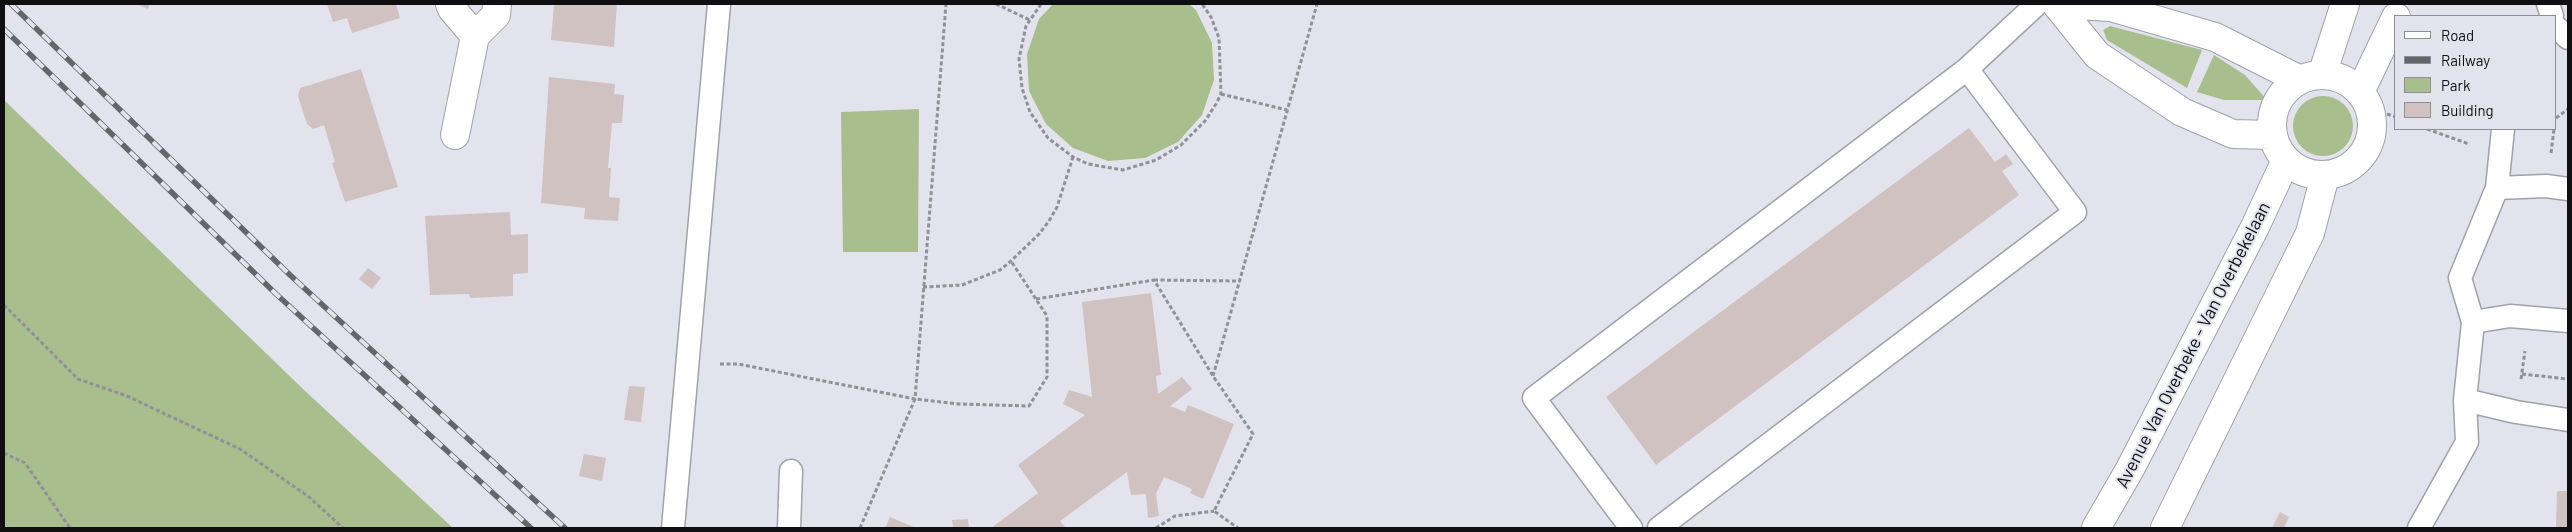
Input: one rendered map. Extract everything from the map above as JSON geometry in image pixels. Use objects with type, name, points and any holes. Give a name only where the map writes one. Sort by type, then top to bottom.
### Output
[{"type":"street","points":[[450,4],[452,9],[475,36]]},
{"type":"street","points":[[455,135],[475,36],[496,15],[497,4]]},
{"type":"street","points":[[2057,4],[2111,7],[2215,37],[2311,77],[2343,79],[2360,92],[2369,108],[2372,127],[2368,145],[2359,160],[2343,171],[2325,176],[2304,172],[2286,160],[2272,135],[2272,118],[2277,102],[2286,89],[2311,77],[2345,4]]},
{"type":"street","points":[[2057,4],[2097,54],[2182,112],[2233,134],[2272,135]]},
{"type":"street","points":[[2360,92],[2394,21]]},
{"type":"street","name":"Avenue Van Overbeke - Van Overbekelaan","points":[[2096,528],[2130,469],[2255,227],[2286,160]]},
{"type":"street","points":[[2165,528],[2310,232],[2325,176]]},
{"type":"lane","points":[[673,528],[719,4]]},
{"type":"lane","points":[[1631,528],[1534,398],[1967,69],[2037,4]]},
{"type":"lane","points":[[2557,28],[2568,38]]},
{"type":"lane","points":[[1659,528],[2075,212],[1967,69]]},
{"type":"lane","points":[[2419,528],[2467,442],[2465,400],[2473,322],[2460,278],[2497,188],[2503,130]]},
{"type":"lane","points":[[2497,188],[2546,186],[2568,189]]},
{"type":"lane","points":[[2473,322],[2510,316],[2530,319],[2568,320]]},
{"type":"lane","points":[[2465,400],[2516,412],[2568,420]]},
{"type":"lane","points":[[789,528],[790,471]]},
{"type":"path","points":[[860,528],[915,399],[946,4]]},
{"type":"path","points":[[996,4],[1030,20]]},
{"type":"path","points":[[1041,4],[1030,20],[1021,43],[1019,59],[1025,100],[1048,138],[1073,158],[1088,164],[1123,170],[1156,160],[1181,145],[1204,121],[1221,94],[1220,38],[1202,4]]},
{"type":"path","points":[[1213,376],[1317,4]]},
{"type":"path","points":[[1221,94],[1287,110]]},
{"type":"path","points":[[2557,117],[2568,109]]},
{"type":"path","points":[[2430,130],[2500,155]]},
{"type":"path","points":[[923,287],[962,285],[1000,270],[1011,261],[1039,234],[1049,221],[1057,207],[1073,158]]},
{"type":"path","points":[[738,364],[915,399],[959,404],[1029,406],[1047,377],[1047,316],[1011,261]]},
{"type":"path","points":[[1036,299],[1154,280],[1240,281]]},
{"type":"path","points":[[1154,280],[1213,376],[1253,434],[1214,511]]},
{"type":"path","points":[[4,305],[78,379],[127,396],[240,449],[309,497],[343,528]]},
{"type":"path","points":[[2516,412],[2530,319]]},
{"type":"path","points":[[2522,374],[2568,379]]},
{"type":"path","points":[[4,454],[25,463],[70,528]]},
{"type":"path","points":[[1156,528],[1175,516],[1214,511],[1238,528]]},
{"type":"green space","points":[[1053,4],[1189,4],[1196,10],[1212,43],[1214,80],[1202,115],[1178,142],[1145,158],[1108,161],[1073,148],[1046,124],[1029,91],[1027,54],[1039,19]]},
{"type":"green space","points":[[2110,26],[2202,50],[2187,88],[2107,40],[2103,30]]},
{"type":"green space","points":[[2214,55],[2245,75],[2267,100],[2224,100],[2197,92]]},
{"type":"green space","points":[[2317,96],[2329,96],[2340,101],[2348,109],[2353,120],[2351,138],[2340,151],[2329,156],[2317,156],[2306,151],[2298,143],[2293,132],[2293,120],[2298,109],[2306,101]]},
{"type":"green space","points":[[4,100],[303,389],[453,528],[4,528]]},
{"type":"green space","points":[[919,109],[918,252],[843,252],[841,112]]},
{"type":"building","points":[[136,4],[150,4],[148,9]]},
{"type":"building","points":[[327,4],[396,4],[400,18],[352,33],[347,18],[333,22]]},
{"type":"building","points":[[554,4],[617,4],[614,47],[551,40]]},
{"type":"building","points":[[361,69],[398,187],[345,202],[332,163],[335,162],[324,125],[313,129],[307,124],[298,96],[300,88]]},
{"type":"building","points":[[549,77],[615,84],[614,94],[624,95],[622,123],[612,123],[608,168],[611,168],[609,197],[620,198],[618,221],[584,219],[585,208],[541,203]]},
{"type":"building","points":[[1969,128],[1995,162],[2006,154],[2013,164],[2002,171],[2019,195],[1656,465],[1606,397]]},
{"type":"building","points":[[510,212],[511,235],[528,234],[528,273],[513,274],[513,296],[470,298],[469,294],[430,295],[425,216]]},
{"type":"building","points":[[368,268],[381,278],[372,289],[359,279]]},
{"type":"building","points":[[1151,293],[1161,375],[1156,376],[1158,394],[1182,377],[1192,389],[1170,406],[1185,412],[1188,405],[1234,424],[1203,499],[1190,493],[1192,489],[1164,477],[1156,494],[1159,516],[1148,518],[1146,494],[1131,495],[1127,472],[1060,521],[1066,528],[991,528],[1038,493],[1018,465],[1085,415],[1063,404],[1069,390],[1092,397],[1082,302]]},
{"type":"building","points":[[629,386],[645,387],[641,422],[624,420]]},
{"type":"building","points":[[584,454],[606,458],[602,481],[579,476]]},
{"type":"building","points":[[2557,491],[2568,491],[2568,528],[2556,528]]},
{"type":"building","points":[[2280,512],[2289,517],[2284,528],[2272,528]]},
{"type":"building","points":[[890,517],[916,528],[885,528]]},
{"type":"building","points":[[968,519],[969,528],[953,528],[952,520]]},
{"type":"railway","points":[[11,4],[290,275],[565,528]]},
{"type":"railway","points":[[4,29],[275,293],[531,528]]}]
